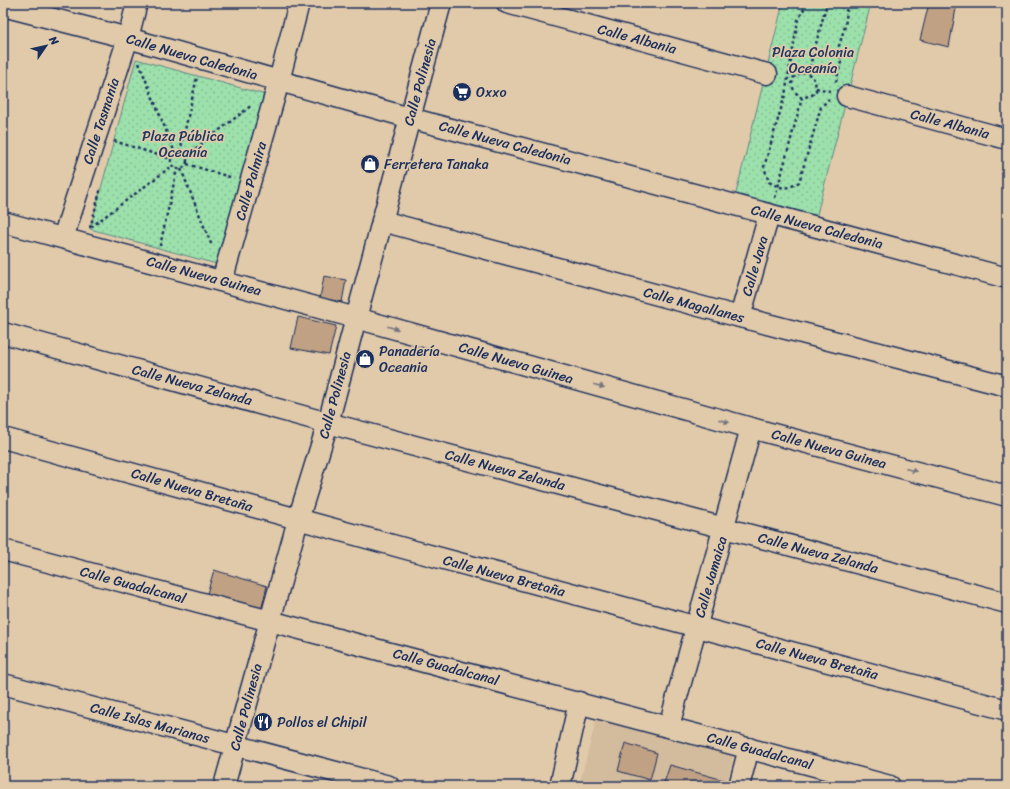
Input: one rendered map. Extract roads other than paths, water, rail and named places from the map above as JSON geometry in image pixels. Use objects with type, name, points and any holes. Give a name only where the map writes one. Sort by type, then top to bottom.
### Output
[{"type":"street","name":"Calle Tasmania","points":[[63,238],[128,38],[137,3]]},
{"type":"street","name":"Calle Palmira","points":[[222,281],[279,81],[299,3]]},
{"type":"street","name":"Calle Polinesia","points":[[224,786],[269,621],[328,423],[441,3]]},
{"type":"street","name":"Calle Albania","points":[[507,3],[767,74]]},
{"type":"street","name":"Calle Nueva Caledonia","points":[[3,6],[128,38],[410,118],[772,207],[1007,278]]},
{"type":"street","name":"Calle Albania","points":[[841,90],[1007,139]]},
{"type":"street","name":"Calle Java","points":[[740,318],[772,207]]},
{"type":"street","name":"Calle Magallanes","points":[[382,221],[740,318],[1007,386]]},
{"type":"street","name":"Calle Nueva Guinea","points":[[3,222],[222,281],[751,428],[1007,496]]},
{"type":"street","name":"Calle Nueva Zelanda","points":[[3,333],[328,423],[1007,603]]},
{"type":"street","name":"Calle Jamaica","points":[[669,726],[725,528],[751,428]]},
{"type":"street","name":"Calle Nueva Bretaña","points":[[3,438],[298,520],[1007,710]]},
{"type":"street","name":"Calle Guadalcanal","points":[[3,550],[579,702],[890,786]]},
{"type":"street","name":"Calle Islas Marianas","points":[[3,684],[389,786]]},
{"type":"street","points":[[560,786],[579,702]]},
{"type":"street","points":[[739,786],[749,748]]},
{"type":"place","name":"Oxxo","points":[[462,92]]},
{"type":"place","name":"Ferretera Tanaka","points":[[370,164]]},
{"type":"place","name":"Panadería Oceania","points":[[365,359]]},
{"type":"place","name":"Pollos el Chipil","points":[[263,722]]},
{"type":"park label","name":"Plaza Colonia Oceanía","points":[[813,60]]},
{"type":"park label","name":"Plaza Pública Oceanía","points":[[183,144]]}]
